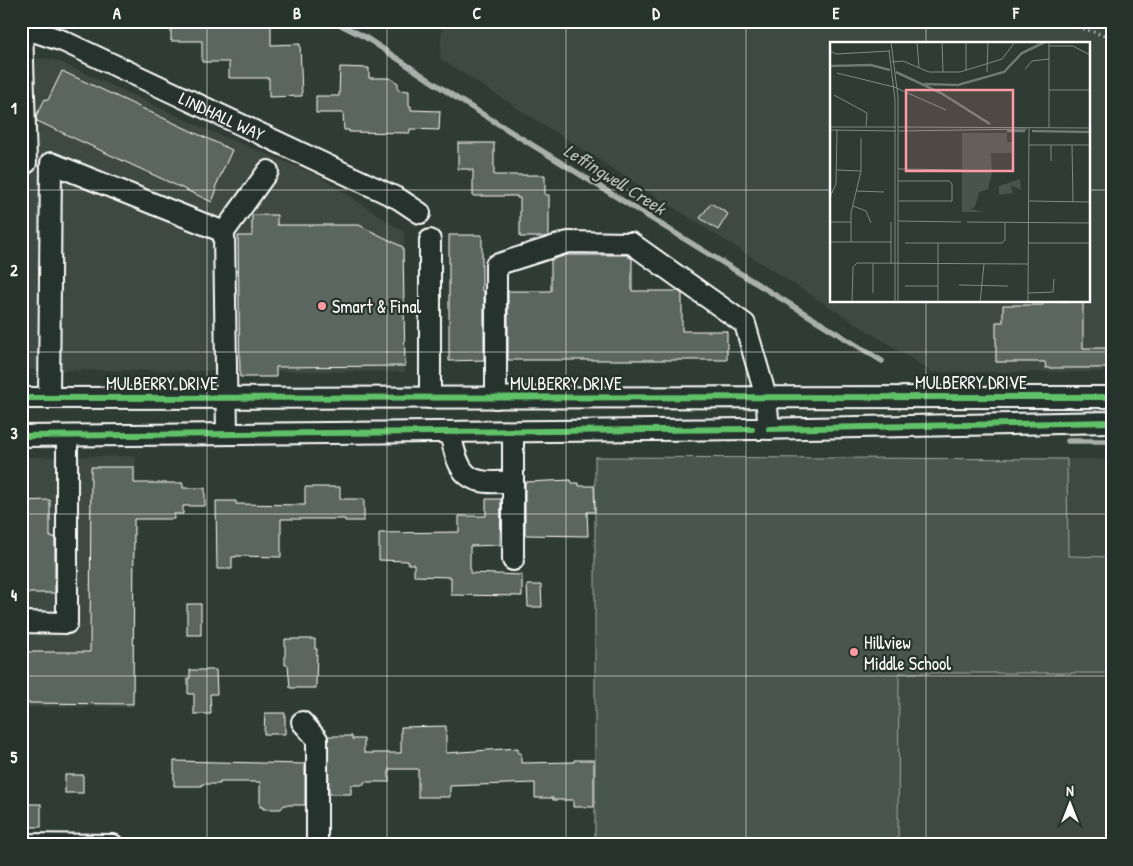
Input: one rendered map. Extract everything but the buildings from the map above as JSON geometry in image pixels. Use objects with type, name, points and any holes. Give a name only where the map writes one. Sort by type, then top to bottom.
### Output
[{"type":"street","points":[[22,27],[24,163],[51,163],[224,232]]},
{"type":"street","name":"LINDHALL WAY","points":[[22,27],[63,41],[399,198],[420,213]]},
{"type":"street","points":[[49,398],[51,163]]},
{"type":"street","points":[[227,434],[224,232],[268,171]]},
{"type":"street","points":[[430,240],[430,398]]},
{"type":"street","points":[[496,398],[496,265],[568,242],[631,243],[745,324],[766,397],[769,429]]},
{"type":"street","name":"MULBERRY DRIVE","points":[[21,398],[1112,397]]},
{"type":"street","points":[[21,436],[769,429],[1112,422]]},
{"type":"street","points":[[450,432],[455,457],[463,471],[484,483],[513,480]]},
{"type":"street","points":[[513,432],[513,560]]},
{"type":"street","points":[[21,622],[67,623],[67,436]]},
{"type":"street","points":[[302,722],[317,739],[317,845]]},
{"type":"street","points":[[21,844],[113,845]]},
{"type":"path","points":[[1060,21],[1112,38]]},
{"type":"shaded area","points":[[442,21],[1112,21],[1112,372],[932,372],[440,59]]},
{"type":"shaded area","points":[[21,56],[56,60],[215,133],[318,175],[404,232],[405,372],[21,370]]},
{"type":"shaded area","points":[[136,456],[134,707],[21,707],[21,457]]},
{"type":"shaded area","name":"Hillview Middle School","points":[[595,457],[1112,459],[1112,845],[595,845]]},
{"type":"shaded area","name":"Hillview Middle School","points":[[595,457],[1067,459],[1068,556],[1112,557],[1112,673],[899,673],[898,845],[595,845]]},
{"type":"waterway","name":"Leffingwell Creek","points":[[333,21],[365,37],[458,99],[882,361]]},
{"type":"waterway","name":"Leffingwell Creek","points":[[1068,441],[1112,441]]},
{"type":"cycle path","points":[[21,398],[1112,397]]},
{"type":"cycle path","points":[[769,429],[1112,422]]},
{"type":"cycle path","points":[[21,436],[752,429]]},
{"type":"place","name":"Smart & Final","points":[[322,306]]},
{"type":"place","name":"Hillview Middle School","points":[[854,652]]}]
